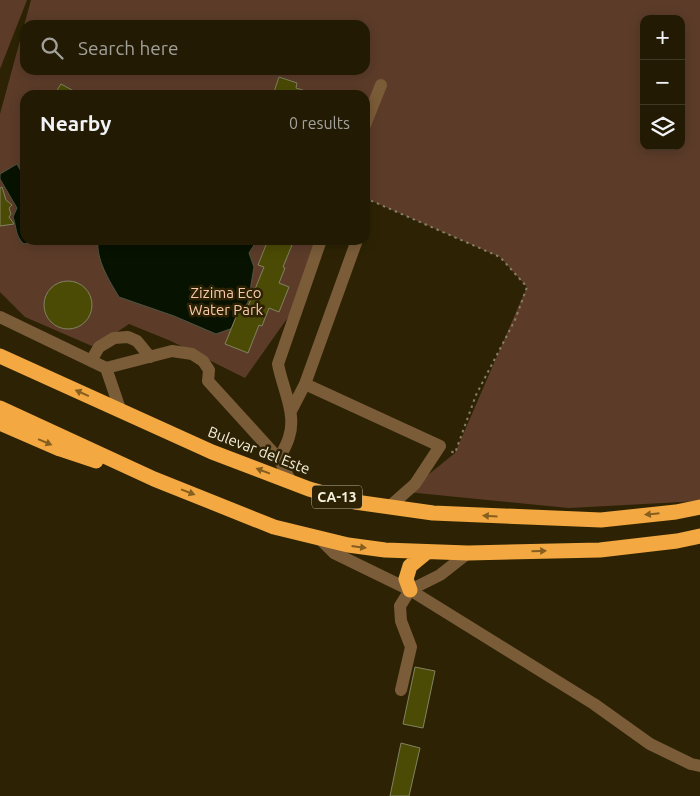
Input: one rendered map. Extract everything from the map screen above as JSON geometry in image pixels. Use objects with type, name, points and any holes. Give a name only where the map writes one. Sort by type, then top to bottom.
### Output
[{"type":"highway","name":"Bulevar del Este","points":[[0,356],[212,452],[291,482],[355,502],[433,513],[601,520],[676,512],[700,507]]},
{"type":"highway","points":[[0,408],[154,479],[274,527],[348,545],[385,550],[468,553],[600,550],[677,541],[700,536]]},
{"type":"highway","points":[[0,423],[60,449],[154,479]]},
{"type":"highway","points":[[410,590],[406,579],[410,566],[426,552]]},
{"type":"lane","points":[[370,112],[381,85]]},
{"type":"lane","points":[[279,459],[290,436],[291,411],[281,381],[278,364],[318,245]]},
{"type":"lane","points":[[291,411],[306,384],[356,245]]},
{"type":"lane","points":[[0,317],[106,368],[172,351],[192,354],[203,361],[209,370],[208,381],[279,459],[291,482]]},
{"type":"lane","points":[[92,361],[99,347],[114,338],[128,337],[137,341],[150,357]]},
{"type":"lane","points":[[106,368],[120,410]]},
{"type":"lane","points":[[306,384],[440,446],[415,484],[388,507]]},
{"type":"lane","points":[[320,539],[334,554],[410,590],[594,704],[650,744],[691,764],[700,766]]},
{"type":"lane","points":[[401,690],[411,647],[401,621],[400,606],[410,590],[440,575],[468,553]]},
{"type":"path","points":[[370,200],[500,257],[527,287],[515,320],[476,395],[455,454],[440,446]]},
{"type":"green space","points":[[0,0],[27,0],[0,69]]},
{"type":"green space","name":"Zizima Eco Water Park","points":[[31,0],[700,0],[700,501],[569,508],[407,492],[455,453],[527,287],[500,257],[370,200],[370,90],[20,90],[20,245],[317,245],[301,299],[245,378],[171,341],[129,324],[92,346],[25,317],[0,292],[0,114],[20,40],[20,75],[370,75],[370,20],[26,20]]},
{"type":"shaded area","points":[[17,164],[20,170],[20,239],[13,217],[17,208],[0,179],[0,174]]},
{"type":"shaded area","points":[[98,245],[254,245],[249,253],[254,267],[248,302],[233,328],[216,334],[174,316],[119,297],[107,277]]},
{"type":"building","points":[[279,77],[297,83],[296,88],[302,90],[275,90]]},
{"type":"building","points":[[61,84],[72,90],[57,90]]},
{"type":"building","points":[[2,187],[6,200],[12,205],[9,208],[11,214],[9,217],[14,224],[0,226],[0,188]]},
{"type":"building","points":[[266,245],[292,245],[279,283],[289,287],[279,312],[269,308],[262,326],[259,325],[248,353],[225,344],[240,307],[247,309],[264,267],[258,265]]},
{"type":"building","points":[[68,281],[77,283],[85,288],[90,296],[92,305],[90,314],[85,322],[77,327],[68,329],[59,327],[51,322],[46,314],[44,305],[46,296],[51,288],[59,283]]},
{"type":"building","points":[[415,667],[435,671],[423,728],[403,724]]},
{"type":"building","points":[[401,743],[420,748],[409,796],[390,796]]}]
